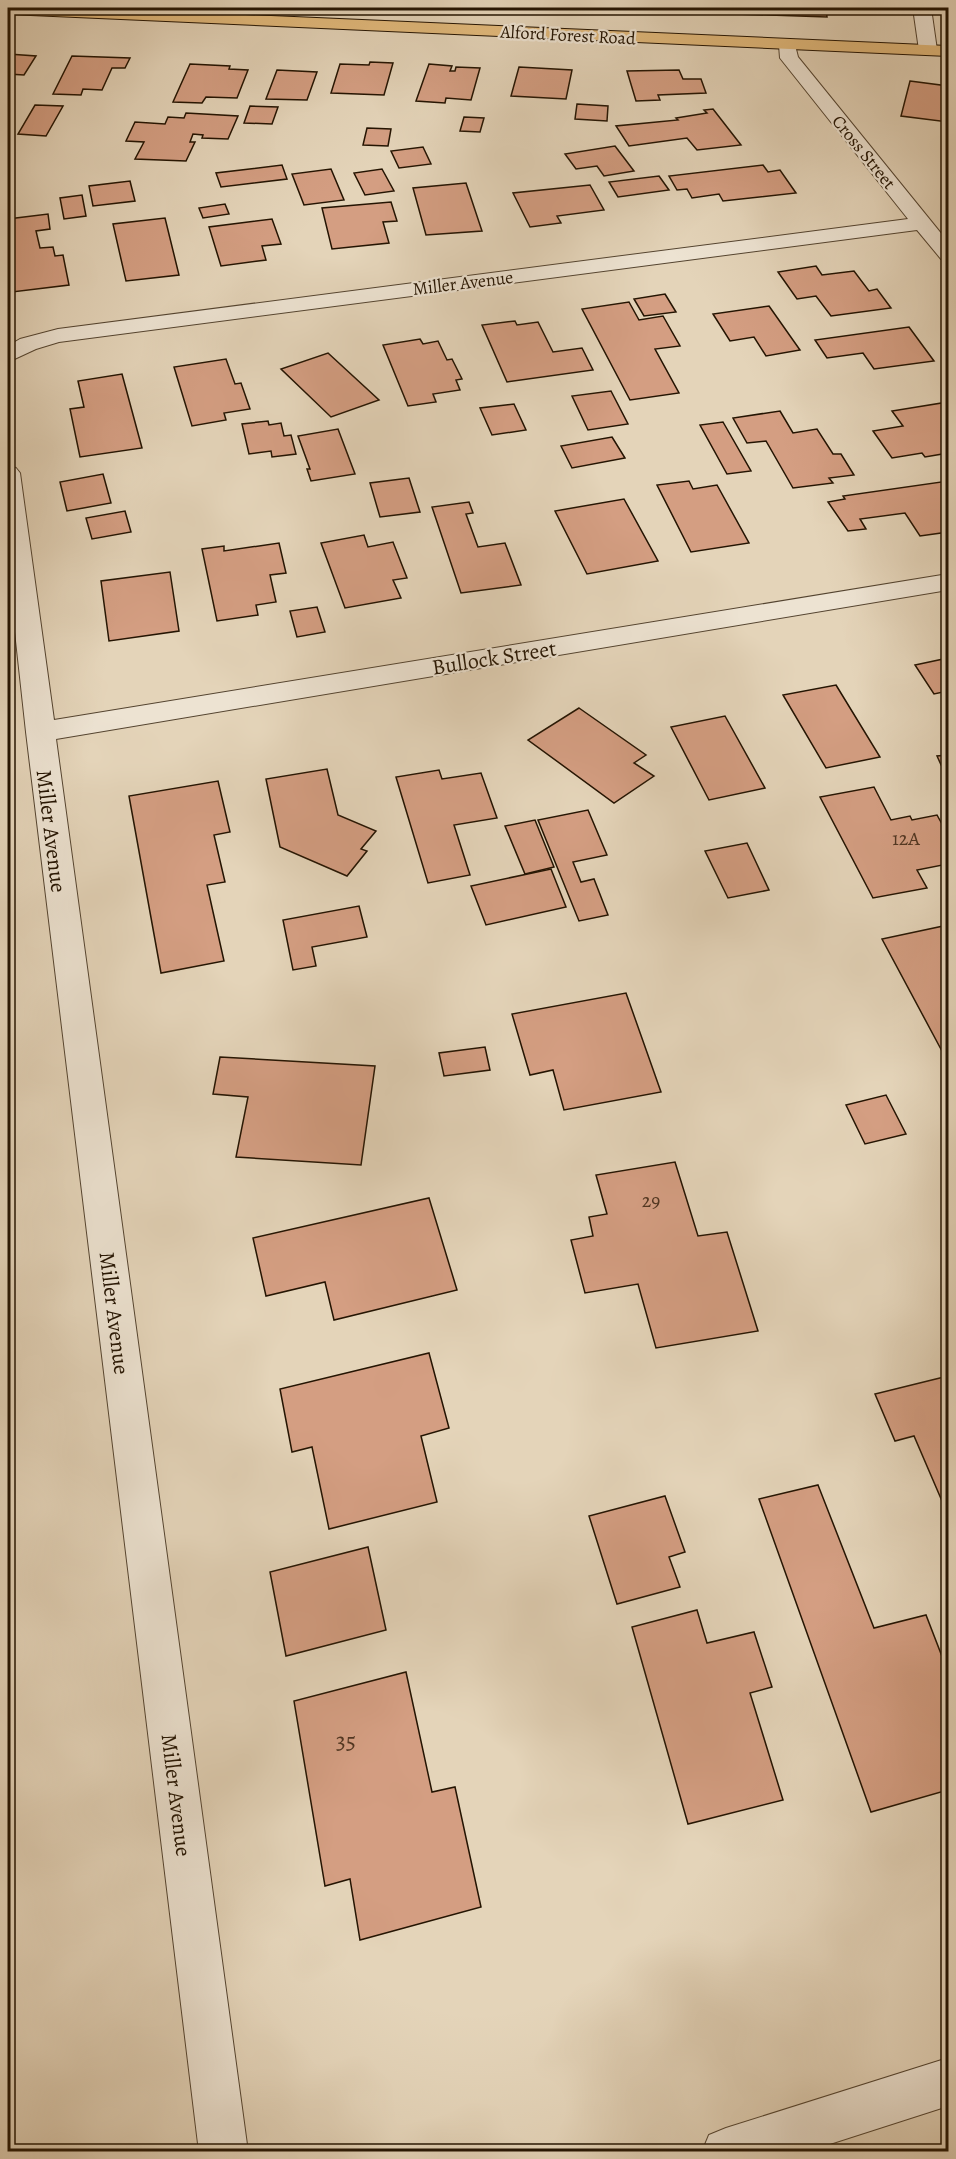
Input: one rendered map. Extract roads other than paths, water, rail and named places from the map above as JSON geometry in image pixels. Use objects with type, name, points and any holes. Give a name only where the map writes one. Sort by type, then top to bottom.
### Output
[{"type":"main road","name":"Alford Forest Road","points":[[8,9],[948,51]]},
{"type":"street","points":[[922,8],[928,50]]},
{"type":"street","name":"Cross Street","points":[[788,45],[789,58],[948,255]]},
{"type":"street","name":"Miller Avenue","points":[[8,356],[28,344],[58,336],[921,223]]},
{"type":"street","name":"Miller Avenue","points":[[8,473],[224,2151]]},
{"type":"street","name":"Bullock Street","points":[[40,732],[948,582]]},
{"type":"street","points":[[726,2151],[948,2082]]}]
